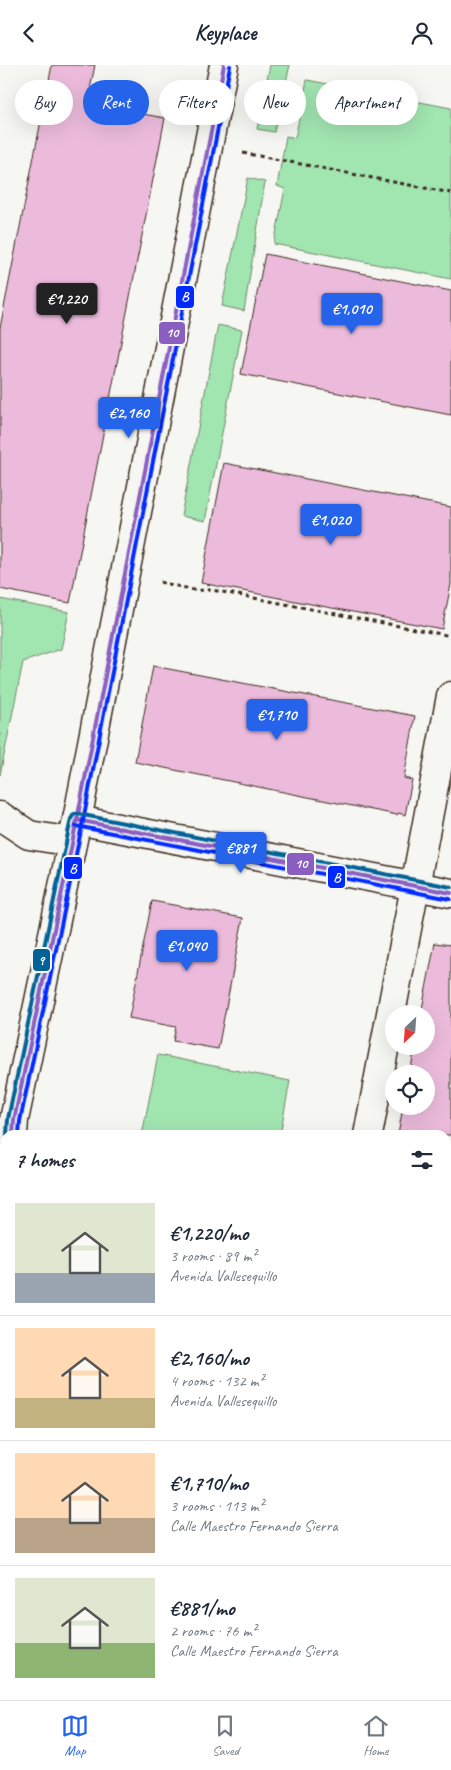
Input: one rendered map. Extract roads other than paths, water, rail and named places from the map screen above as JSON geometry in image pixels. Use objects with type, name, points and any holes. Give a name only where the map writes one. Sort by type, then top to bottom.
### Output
[{"type":"street","points":[[13,1130],[74,831],[224,65]]},
{"type":"street","points":[[369,1130],[451,697]]},
{"type":"street","points":[[0,816],[29,835],[74,831],[451,893]]}]
